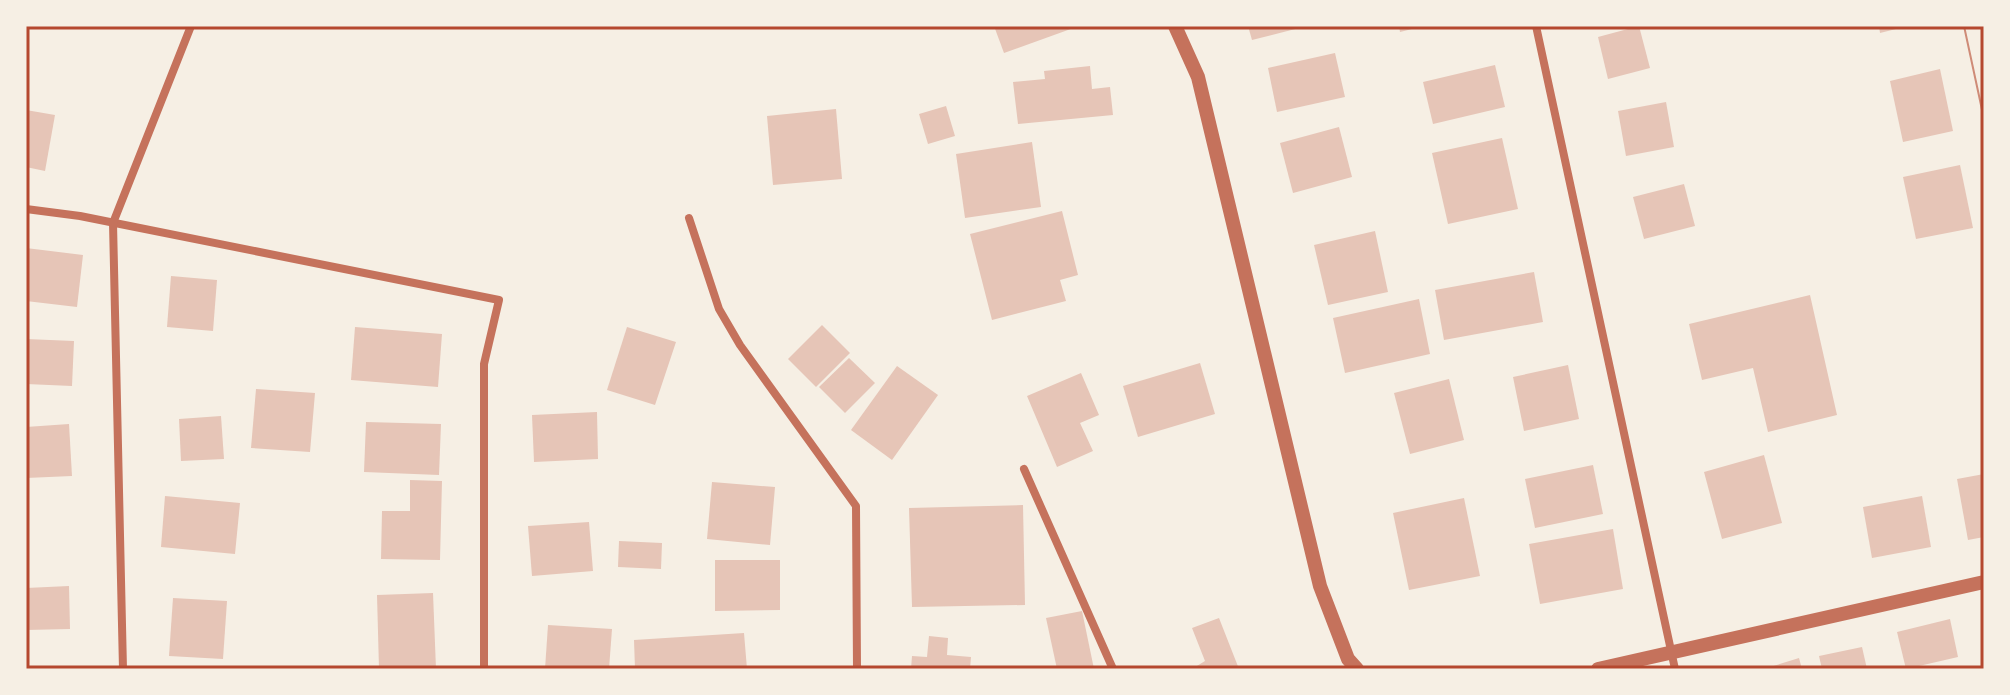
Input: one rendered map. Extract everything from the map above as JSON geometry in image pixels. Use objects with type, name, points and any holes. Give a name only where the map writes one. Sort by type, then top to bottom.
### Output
[{"type":"street","points":[[123,669],[113,223],[191,26]]},
{"type":"street","points":[[1175,26],[1198,77],[1320,586],[1348,659],[1357,669]]},
{"type":"street","points":[[1536,26],[1673,662]]},
{"type":"street","points":[[26,209],[113,223],[499,300],[484,364],[484,669]]},
{"type":"street","points":[[689,218],[719,309],[740,345],[856,506],[857,669]]},
{"type":"street","points":[[1024,469],[1113,669]]},
{"type":"street","points":[[1598,669],[1673,662],[1984,582]]},
{"type":"building","points":[[994,26],[1079,26],[1004,53]]},
{"type":"building","points":[[1248,26],[1303,26],[1303,27],[1252,40]]},
{"type":"building","points":[[1399,26],[1420,26],[1420,27],[1400,32]]},
{"type":"building","points":[[1639,26],[1650,68],[1608,79],[1598,37]]},
{"type":"building","points":[[1879,26],[1904,26],[1904,27],[1880,33]]},
{"type":"building","points":[[1335,53],[1345,97],[1277,112],[1268,68]]},
{"type":"building","points":[[1495,65],[1505,107],[1433,124],[1423,82]]},
{"type":"building","points":[[1090,66],[1092,89],[1110,87],[1113,115],[1018,124],[1013,82],[1045,79],[1044,71]]},
{"type":"building","points":[[1940,69],[1953,131],[1903,142],[1890,81]]},
{"type":"building","points":[[1666,102],[1674,147],[1626,156],[1618,111]]},
{"type":"building","points":[[946,106],[955,136],[928,144],[919,114]]},
{"type":"building","points":[[836,109],[842,179],[773,185],[767,116]]},
{"type":"building","points":[[26,110],[55,115],[45,171],[26,167]]},
{"type":"building","points":[[1339,127],[1352,177],[1293,193],[1280,143]]},
{"type":"building","points":[[1502,138],[1518,209],[1448,224],[1432,153]]},
{"type":"building","points":[[1032,142],[1041,207],[965,218],[956,154]]},
{"type":"building","points":[[1960,165],[1973,228],[1916,239],[1903,177]]},
{"type":"building","points":[[1684,184],[1695,226],[1644,239],[1633,197]]},
{"type":"building","points":[[1062,211],[1078,275],[1060,280],[1066,301],[992,320],[970,234]]},
{"type":"building","points":[[1375,231],[1388,292],[1328,305],[1314,245]]},
{"type":"building","points":[[26,248],[83,255],[77,307],[26,301]]},
{"type":"building","points":[[1534,272],[1543,322],[1444,340],[1435,290]]},
{"type":"building","points":[[171,276],[217,280],[213,331],[167,327]]},
{"type":"building","points":[[1810,295],[1837,415],[1768,432],[1753,368],[1702,380],[1689,324]]},
{"type":"building","points":[[1419,299],[1430,354],[1345,373],[1333,318]]},
{"type":"building","points":[[822,325],[850,353],[816,387],[788,359]]},
{"type":"building","points":[[355,327],[442,334],[438,387],[351,380]]},
{"type":"building","points":[[627,327],[676,342],[655,405],[607,390]]},
{"type":"building","points":[[26,339],[74,341],[72,386],[26,384]]},
{"type":"building","points":[[849,358],[875,383],[845,413],[819,387]]},
{"type":"building","points":[[1200,363],[1215,414],[1138,437],[1123,386]]},
{"type":"building","points":[[1568,365],[1579,419],[1524,431],[1513,377]]},
{"type":"building","points":[[897,366],[938,395],[892,460],[851,430]]},
{"type":"building","points":[[1081,373],[1099,415],[1080,423],[1093,451],[1057,467],[1027,396]]},
{"type":"building","points":[[1449,379],[1464,440],[1410,454],[1394,393]]},
{"type":"building","points":[[256,389],[315,393],[310,452],[251,448]]},
{"type":"building","points":[[597,412],[598,459],[534,462],[532,415]]},
{"type":"building","points":[[221,416],[224,459],[181,461],[179,419]]},
{"type":"building","points":[[366,422],[441,424],[439,475],[364,472]]},
{"type":"building","points":[[69,424],[72,476],[26,478],[26,427]]},
{"type":"building","points":[[1764,455],[1782,523],[1722,539],[1704,472]]},
{"type":"building","points":[[1593,465],[1603,514],[1535,528],[1525,479]]},
{"type":"building","points":[[1984,474],[1984,537],[1968,540],[1957,479]]},
{"type":"building","points":[[410,480],[442,481],[440,560],[381,559],[382,511],[410,511]]},
{"type":"building","points":[[712,482],[775,487],[770,545],[707,539]]},
{"type":"building","points":[[165,496],[240,503],[235,554],[161,547]]},
{"type":"building","points":[[1922,496],[1931,547],[1872,558],[1863,507]]},
{"type":"building","points":[[1464,498],[1480,576],[1409,590],[1393,513]]},
{"type":"building","points":[[1023,505],[1025,605],[912,607],[909,508]]},
{"type":"building","points":[[589,522],[593,571],[532,576],[528,526]]},
{"type":"building","points":[[1613,529],[1623,589],[1540,604],[1529,544]]},
{"type":"building","points":[[619,541],[662,543],[661,569],[618,567]]},
{"type":"building","points":[[715,560],[780,560],[780,610],[715,611]]},
{"type":"building","points":[[69,586],[70,629],[26,630],[26,588]]},
{"type":"building","points":[[433,593],[436,669],[379,669],[377,595]]},
{"type":"building","points":[[173,598],[227,601],[223,659],[169,656]]},
{"type":"building","points":[[1082,611],[1094,669],[1057,669],[1046,618]]},
{"type":"building","points":[[1219,618],[1239,669],[1192,669],[1205,661],[1192,628]]},
{"type":"building","points":[[1950,619],[1958,657],[1906,669],[1897,632]]},
{"type":"building","points":[[548,625],[612,629],[609,669],[545,669]]},
{"type":"building","points":[[744,633],[747,669],[635,669],[634,640]]},
{"type":"building","points":[[929,636],[948,638],[947,655],[971,657],[970,669],[911,669],[912,656],[927,657]]},
{"type":"building","points":[[1862,647],[1867,669],[1822,669],[1819,656]]},
{"type":"building","points":[[1799,658],[1802,669],[1767,669],[1767,668]]},
{"type":"tram line","points":[[1964,26],[1984,119]]},
{"type":"tram line","points":[[1982,26],[1984,35]]}]
